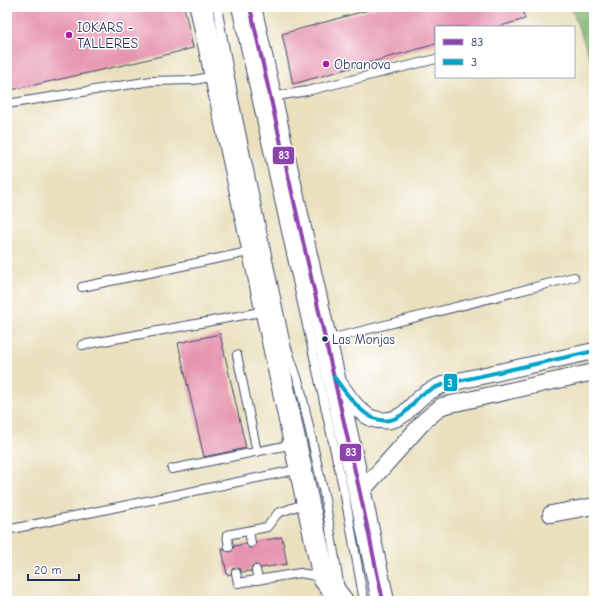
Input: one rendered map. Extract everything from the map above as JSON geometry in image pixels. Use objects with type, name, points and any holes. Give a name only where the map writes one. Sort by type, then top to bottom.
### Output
[{"type":"main road","points":[[201,7],[324,578],[342,601]]},
{"type":"main road","points":[[250,7],[383,601]]},
{"type":"street","points":[[334,377],[362,412],[371,418],[384,421],[394,419],[404,413],[420,396],[432,388],[592,352],[593,376],[442,406],[425,420],[360,493]]},
{"type":"street","points":[[551,514],[594,506]]},
{"type":"lane","points":[[217,7],[234,99],[286,345],[300,386],[325,499],[342,601]]},
{"type":"lane","points":[[236,7],[344,496],[364,601]]},
{"type":"lane","points":[[270,97],[308,92],[435,59]]},
{"type":"lane","points":[[7,104],[151,81],[194,80],[216,75]]},
{"type":"lane","points":[[82,287],[254,251]]},
{"type":"lane","points":[[325,340],[574,277]]},
{"type":"lane","points":[[82,345],[267,311]]},
{"type":"lane","points":[[238,355],[257,452]]},
{"type":"lane","points":[[172,469],[295,444]]},
{"type":"lane","points":[[7,530],[301,469]]},
{"type":"lane","points":[[229,547],[227,536],[267,527],[278,513],[307,502]]},
{"type":"lane","points":[[249,531],[251,543]]},
{"type":"lane","points":[[256,570],[258,580]]},
{"type":"lane","points":[[236,573],[238,583],[300,573],[324,578]]},
{"type":"green space","points":[[571,7],[594,7],[594,69]]},
{"type":"building","name":"IOKARS - TALLERES","points":[[7,7],[184,7],[193,48],[7,91]]},
{"type":"building","name":"Obranova","points":[[379,7],[522,7],[525,19],[500,26],[435,26],[435,44],[293,84],[282,34]]},
{"type":"building","points":[[220,334],[246,448],[204,457],[178,343]]},
{"type":"building","points":[[282,537],[287,564],[261,568],[255,565],[252,566],[251,571],[241,572],[240,569],[235,568],[232,569],[231,574],[227,575],[222,549],[230,552],[234,546],[246,544],[249,548],[252,548],[256,542]]},
{"type":"transit line","name":"83","points":[[250,7],[383,601]]},
{"type":"transit line","name":"3","points":[[334,377],[347,395],[363,412],[382,420],[392,420],[403,414],[423,394],[442,385],[594,351]]},
{"type":"place","name":"IOKARS - TALLERES","points":[[69,35]]},
{"type":"place","name":"Obranova","points":[[326,64]]},
{"type":"place","name":"Las Monjas","points":[[325,339]]}]
